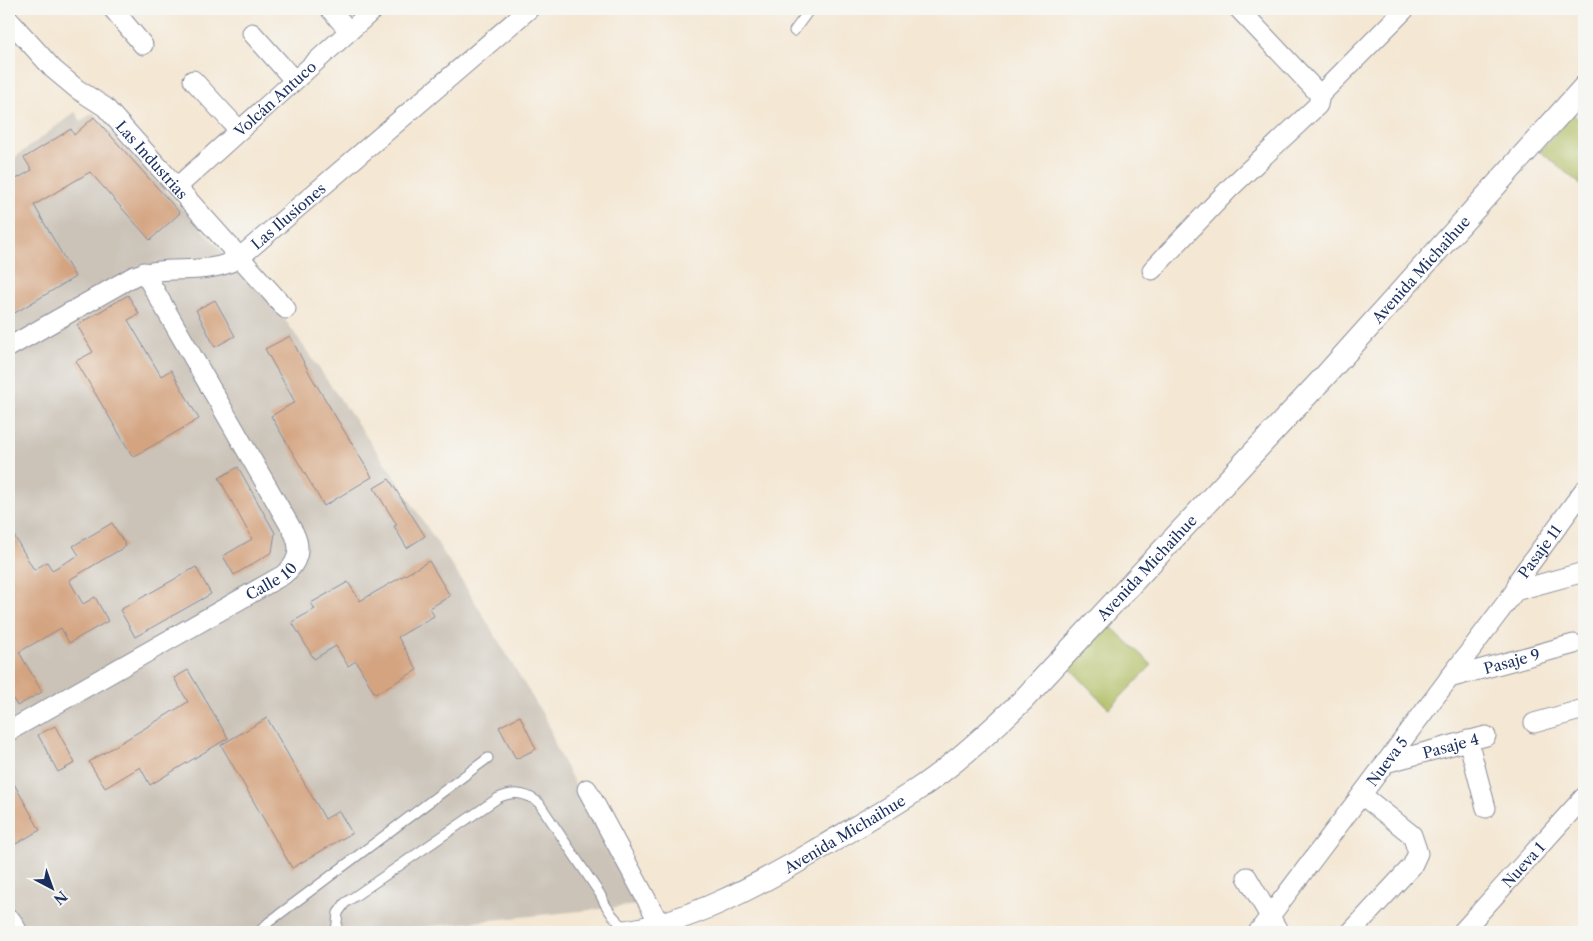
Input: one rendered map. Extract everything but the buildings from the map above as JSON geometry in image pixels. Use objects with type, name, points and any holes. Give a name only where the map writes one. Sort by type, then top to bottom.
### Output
[{"type":"main road","points":[[9,923],[14,932]]},
{"type":"street","points":[[114,9],[143,45]]},
{"type":"street","points":[[330,9],[349,31]]},
{"type":"street","name":"Volcán Antuco","points":[[177,187],[374,9]]},
{"type":"street","name":"Las Ilusiones","points":[[9,347],[123,281],[144,272],[215,267],[239,258],[529,9]]},
{"type":"street","points":[[1239,9],[1320,95]]},
{"type":"street","points":[[1152,270],[1230,188],[1318,105],[1320,95],[1404,9]]},
{"type":"street","name":"Las Industrias","points":[[9,20],[53,69],[76,89],[105,108],[286,309]]},
{"type":"street","points":[[252,33],[294,80]]},
{"type":"street","points":[[192,80],[239,130]]},
{"type":"street","name":"Avenida Michaihue","points":[[626,932],[662,928],[741,892],[802,859],[916,790],[981,739],[1022,700],[1325,376],[1584,87]]},
{"type":"street","name":"Calle 10","points":[[9,731],[283,575],[289,570],[298,556],[297,540],[294,533],[144,272]]},
{"type":"street","name":"Pasaje 11","points":[[1515,591],[1519,580],[1584,490]]},
{"type":"street","points":[[1515,591],[1584,572]]},
{"type":"street","name":"Nueva 5","points":[[1258,932],[1274,925],[1385,763],[1515,591]]},
{"type":"street","name":"Pasaje 9","points":[[1449,678],[1574,644]]},
{"type":"street","points":[[1534,723],[1584,709]]},
{"type":"street","name":"Pasaje 4","points":[[1385,763],[1477,738],[1486,808]]},
{"type":"street","points":[[587,789],[662,928]]},
{"type":"street","points":[[1351,932],[1412,866],[1418,853],[1412,835],[1362,795]]},
{"type":"street","name":"Nueva 1","points":[[1462,932],[1584,797]]},
{"type":"street","points":[[1247,877],[1274,925]]},
{"type":"lane","points":[[794,31],[810,9]]},
{"type":"lane","points":[[261,932],[269,922],[488,758]]},
{"type":"lane","points":[[336,932],[336,918],[345,903],[498,798],[513,793],[530,796],[539,803],[600,894],[608,911],[626,932]]},
{"type":"shaded area","points":[[75,112],[81,121],[93,113],[281,314],[396,479],[469,592],[548,723],[557,750],[639,905],[374,932],[27,932],[9,901],[9,162]]},
{"type":"green space","points":[[1573,114],[1584,124],[1584,181],[1581,185],[1540,151]]},
{"type":"green space","points":[[1108,624],[1152,665],[1109,709],[1068,666]]}]
